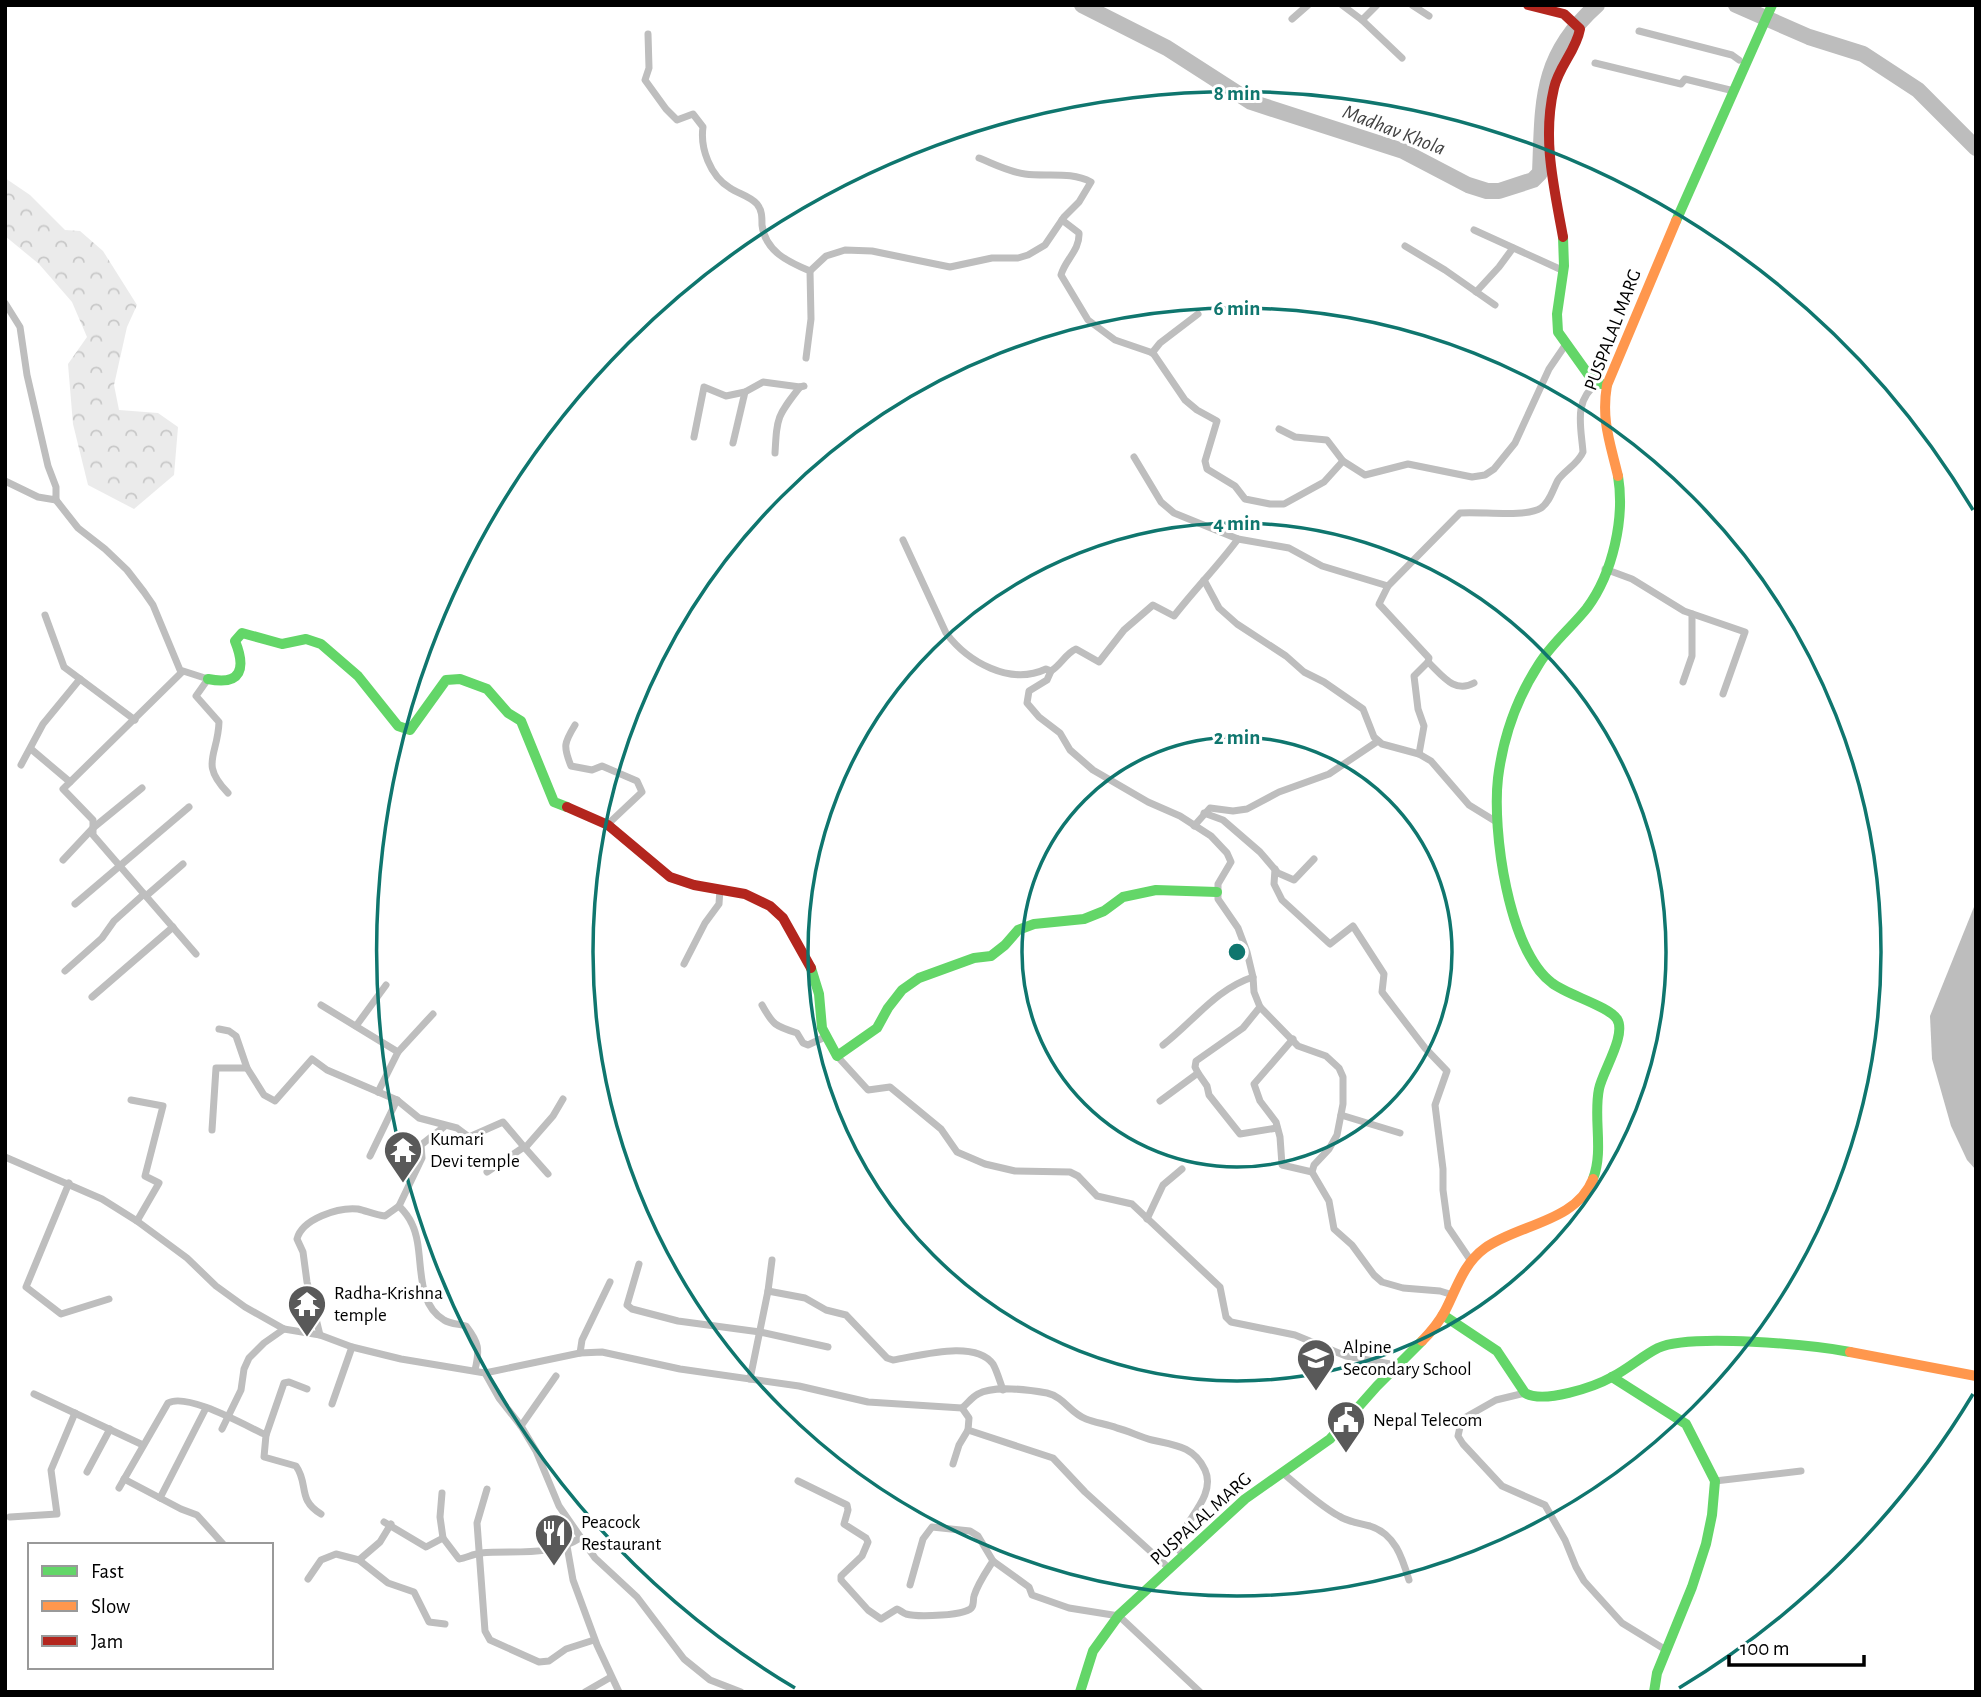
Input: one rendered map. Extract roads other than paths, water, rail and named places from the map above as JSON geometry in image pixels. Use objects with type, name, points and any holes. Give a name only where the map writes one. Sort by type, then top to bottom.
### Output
[{"type":"street","points":[[1292,19],[1308,5]]},
{"type":"street","points":[[1342,5],[1402,58]]},
{"type":"street","points":[[1362,20],[1377,5]]},
{"type":"street","points":[[1412,5],[1429,16]]},
{"type":"street","points":[[1474,682],[1463,687],[1454,686],[1428,662],[1429,658],[1379,604],[1388,586],[1460,513],[1496,514],[1533,511],[1542,507],[1558,480],[1581,458],[1583,452],[1579,410],[1582,398],[1602,384],[1564,346],[1557,317],[1564,271],[1562,223],[1551,177],[1551,120],[1554,87],[1559,71],[1574,49],[1580,34],[1577,24],[1568,17],[1555,10],[1528,5]]},
{"type":"street","name":"PUSPALAL MARG","points":[[1080,1692],[1094,1649],[1119,1616],[1248,1497],[1338,1432],[1443,1315],[1471,1261],[1488,1247],[1552,1217],[1581,1197],[1589,1188],[1597,1168],[1598,1091],[1620,1031],[1616,1018],[1555,985],[1541,972],[1529,954],[1517,921],[1496,821],[1497,785],[1502,757],[1519,704],[1542,659],[1593,599],[1605,569],[1619,516],[1621,493],[1604,430],[1602,384],[1734,91],[1743,62],[1772,7]]},
{"type":"street","points":[[1639,31],[1732,55],[1743,62]]},
{"type":"street","points":[[648,34],[649,68],[645,80],[649,87],[677,120],[693,114],[703,127],[701,142],[715,174],[726,186],[760,206],[766,238],[780,257],[810,271]]},
{"type":"street","points":[[1594,63],[1681,84],[1685,79],[1734,91]]},
{"type":"street","points":[[806,358],[811,319],[810,271],[826,256],[845,250],[872,251],[950,267],[992,258],[1018,258],[1045,245],[1062,220],[1079,202],[1091,182],[1063,175],[1010,171],[979,158]]},
{"type":"street","points":[[1062,220],[1080,233],[1079,245],[1061,275],[1083,315],[1115,340],[1152,352],[1185,400],[1217,421],[1204,466],[1220,480],[1235,486],[1245,499],[1284,504],[1324,482],[1343,461]]},
{"type":"street","points":[[1474,230],[1564,271]]},
{"type":"street","points":[[1405,246],[1495,305]]},
{"type":"street","points":[[1476,292],[1513,248]]},
{"type":"street","points":[[5,303],[20,327],[27,375],[48,466],[56,487],[56,500],[78,528],[127,570],[144,592],[153,606],[177,665],[183,672],[222,683],[229,682],[238,672],[241,657],[235,641],[242,633],[250,632],[280,644],[302,638],[320,643],[359,678],[398,726],[406,730],[410,730],[446,680],[460,679],[482,687],[495,695],[508,713],[526,728],[539,769],[554,802],[587,813],[607,825],[672,878],[693,886],[744,892],[776,910],[814,974],[820,994],[820,1018],[825,1037],[837,1056],[868,1090],[890,1087],[933,1121],[957,1152],[985,1164],[1015,1171],[1070,1172],[1078,1176],[1097,1196],[1132,1204],[1220,1287],[1226,1317],[1231,1322],[1295,1335],[1346,1356],[1396,1365]]},
{"type":"street","points":[[1152,352],[1198,314]]},
{"type":"street","points":[[1279,429],[1295,437],[1327,440],[1343,461],[1365,475],[1408,464],[1472,477],[1485,475],[1509,453],[1549,369],[1564,346]]},
{"type":"street","points":[[694,437],[704,387],[726,396],[745,392],[763,382],[802,386],[783,408],[776,423],[775,453]]},
{"type":"street","points":[[733,443],[745,392]]},
{"type":"street","points":[[1134,457],[1161,502],[1174,513],[1238,539],[1289,548],[1322,566],[1388,586]]},
{"type":"street","points":[[5,481],[38,497],[56,500]]},
{"type":"street","points":[[903,540],[946,633],[956,646],[1005,674],[1020,677],[1045,669],[1051,671],[1060,666],[1072,650],[1076,649],[1099,662],[1126,628],[1153,605],[1174,616],[1214,572],[1238,539]]},
{"type":"street","points":[[1605,569],[1632,579],[1692,614],[1745,632],[1723,694]]},
{"type":"street","points":[[1204,580],[1219,608],[1237,624],[1286,656],[1304,672],[1324,682],[1363,709],[1378,741],[1419,754],[1431,761],[1469,805],[1496,821]]},
{"type":"street","points":[[1683,682],[1692,656],[1692,614]]},
{"type":"street","points":[[45,615],[64,667],[135,720]]},
{"type":"street","points":[[1419,754],[1424,726],[1418,709],[1414,676],[1428,662]]},
{"type":"street","points":[[1051,671],[1047,680],[1029,691],[1027,702],[1031,709],[1060,733],[1070,750],[1093,770],[1147,802],[1180,816],[1210,836],[1227,853],[1231,862],[1217,884],[1218,899],[1238,928],[1260,1007],[1303,1049],[1326,1056],[1339,1068],[1345,1085],[1337,1135],[1312,1172]]},
{"type":"street","points":[[183,672],[63,789],[93,820],[93,835],[196,954]]},
{"type":"street","points":[[20,765],[43,724],[80,679]]},
{"type":"street","points":[[208,679],[196,696],[219,722],[211,764],[215,780],[228,793]]},
{"type":"street","points":[[575,726],[565,741],[571,766],[592,770],[602,766],[637,781],[642,792],[607,825]]},
{"type":"street","points":[[1194,826],[1204,813],[1214,807],[1233,811],[1254,806],[1279,792],[1329,774],[1378,741]]},
{"type":"street","points":[[31,748],[69,782]]},
{"type":"street","points":[[63,860],[93,828],[142,788]]},
{"type":"street","points":[[75,904],[189,807]]},
{"type":"street","points":[[1204,813],[1223,820],[1275,869],[1294,880],[1314,859]]},
{"type":"street","points":[[65,971],[103,938],[114,921],[183,864]]},
{"type":"street","points":[[1275,869],[1274,884],[1282,900],[1330,944],[1353,926],[1384,974],[1382,992],[1425,1048],[1447,1071],[1435,1105],[1443,1190],[1448,1227],[1471,1261]]},
{"type":"street","points":[[684,964],[705,923],[719,904],[720,888]]},
{"type":"street","points":[[837,1056],[877,1028],[902,990],[919,978],[974,958],[991,956],[1018,930],[1034,924],[1084,919],[1104,911],[1123,897],[1156,890],[1217,892]]},
{"type":"street","points":[[92,997],[173,927]]},
{"type":"street","points":[[1163,1045],[1205,1006],[1238,982],[1253,977]]},
{"type":"street","points":[[356,1026],[386,985]]},
{"type":"street","points":[[762,1004],[772,1024],[797,1033],[803,1043],[808,1045],[825,1037]]},
{"type":"street","points":[[321,1005],[398,1052]]},
{"type":"street","points":[[1260,1007],[1242,1027],[1196,1061],[1195,1067],[1207,1086],[1209,1095],[1240,1133],[1278,1128]]},
{"type":"street","points":[[378,1092],[398,1052],[433,1014]]},
{"type":"street","points":[[219,1029],[236,1036],[247,1068],[264,1095],[275,1101],[312,1059],[327,1070],[397,1100],[419,1118],[457,1128],[469,1137],[503,1122],[548,1174]]},
{"type":"street","points":[[1293,1039],[1254,1084],[1259,1101],[1276,1122],[1282,1165],[1312,1172],[1329,1201],[1334,1229],[1352,1245],[1382,1282],[1453,1295]]},
{"type":"street","points":[[212,1130],[216,1068],[247,1068]]},
{"type":"street","points":[[1160,1101],[1198,1073]]},
{"type":"street","points":[[487,1172],[524,1148],[553,1116],[563,1099]]},
{"type":"street","points":[[131,1100],[163,1106],[145,1176],[159,1183],[137,1221]]},
{"type":"street","points":[[370,1156],[397,1100]]},
{"type":"street","points":[[1341,1115],[1401,1133]]},
{"type":"street","points":[[320,1335],[307,1282],[303,1252],[297,1239],[300,1230],[313,1219],[340,1212],[359,1209],[385,1216],[399,1206],[422,1158],[421,1145],[445,1126]]},
{"type":"street","points":[[5,1157],[102,1199],[187,1258],[235,1300],[284,1329],[320,1335],[352,1347],[401,1359],[485,1373],[580,1353],[602,1352],[680,1369],[799,1386],[868,1402],[962,1408],[977,1394],[1003,1390],[1050,1394],[1065,1402],[1073,1413],[1087,1420],[1155,1441],[1169,1442],[1190,1452],[1204,1468],[1207,1482],[1202,1501],[1178,1542],[1179,1550],[1185,1556]]},
{"type":"street","points":[[1147,1219],[1163,1185],[1182,1169]]},
{"type":"street","points":[[69,1184],[26,1287],[61,1314],[108,1299]]},
{"type":"street","points":[[399,1206],[412,1223],[425,1292],[433,1311],[446,1322],[466,1326],[477,1340],[475,1370]]},
{"type":"street","points":[[750,1379],[772,1260]]},
{"type":"street","points":[[639,1264],[627,1305],[632,1310],[677,1321],[760,1332],[828,1347]]},
{"type":"street","points":[[580,1353],[582,1340],[610,1282]]},
{"type":"street","points":[[768,1291],[805,1298],[826,1310],[846,1315],[887,1358],[893,1360],[965,1350],[981,1353],[992,1364],[1003,1390]]},
{"type":"street","points":[[1443,1315],[1497,1351],[1525,1393],[1530,1396],[1553,1396],[1585,1388],[1612,1377],[1660,1347],[1705,1341],[1822,1347],[1976,1376]]},
{"type":"street","points":[[222,1429],[241,1390],[244,1369],[249,1358],[284,1329]]},
{"type":"street","points":[[332,1404],[352,1347]]},
{"type":"street","points":[[485,1373],[536,1451],[559,1506],[595,1558],[636,1597],[684,1659],[710,1680],[741,1692]]},
{"type":"street","points":[[521,1426],[556,1376]]},
{"type":"street","points":[[1612,1377],[1686,1424],[1715,1481],[1706,1544],[1692,1587],[1657,1673],[1654,1692]]},
{"type":"street","points":[[307,1389],[289,1382],[284,1383],[266,1435],[264,1457],[296,1466],[301,1473],[310,1508],[321,1514]]},
{"type":"street","points":[[1525,1393],[1496,1399],[1466,1418],[1458,1436],[1503,1486],[1545,1505],[1584,1581],[1622,1623],[1666,1650]]},
{"type":"street","points":[[34,1394],[144,1445]]},
{"type":"street","points":[[119,1488],[172,1400],[186,1401],[206,1408],[266,1435]]},
{"type":"street","points":[[160,1499],[206,1408]]},
{"type":"street","points":[[953,1464],[959,1445],[968,1430],[969,1418],[962,1408]]},
{"type":"street","points":[[10,1517],[57,1514],[51,1470],[75,1413]]},
{"type":"street","points":[[87,1472],[110,1429]]},
{"type":"street","points":[[968,1430],[1053,1458],[1085,1492],[1170,1569]]},
{"type":"street","points":[[1715,1481],[1801,1471]]},
{"type":"street","points":[[1283,1473],[1337,1516],[1386,1534],[1399,1552],[1409,1580]]},
{"type":"street","points":[[124,1479],[197,1515],[222,1543]]},
{"type":"street","points":[[798,1481],[847,1505],[844,1524],[868,1542],[862,1556],[841,1580],[869,1610],[883,1620],[897,1609],[915,1615],[968,1612],[972,1608],[974,1595],[982,1578],[993,1561]]},
{"type":"street","points":[[487,1489],[477,1523],[485,1631],[490,1640],[539,1662],[549,1661],[566,1649],[594,1640]]},
{"type":"street","points":[[442,1493],[440,1517],[443,1538],[457,1559],[479,1553],[510,1554],[567,1546],[580,1538]]},
{"type":"street","points":[[359,1560],[380,1542],[387,1523],[426,1547],[443,1538]]},
{"type":"street","points":[[910,1585],[923,1539],[932,1527],[970,1531],[984,1543],[993,1561],[1030,1587],[1032,1595],[1048,1603],[1119,1616],[1200,1692]]},
{"type":"street","points":[[567,1546],[573,1580],[594,1640],[619,1692]]},
{"type":"street","points":[[308,1579],[327,1556],[336,1554],[359,1560],[388,1583],[414,1592],[429,1622],[445,1623]]},
{"type":"street","points":[[585,1692],[611,1677]]},
{"type":"waterway","name":"Madhav Khola","points":[[1082,5],[1167,48],[1251,102],[1403,151],[1468,185],[1487,191],[1499,191],[1533,180],[1540,173],[1544,102],[1554,62],[1578,24],[1597,5]]},
{"type":"waterway","points":[[1736,5],[1809,37],[1863,54],[1918,90],[1976,148]]},
{"type":"place","name":"Kumari Devi temple","points":[[403,1184]]},
{"type":"place","name":"Radha-Krishna temple","points":[[307,1338]]},
{"type":"place","name":"Alpine Secondary School","points":[[1316,1392]]},
{"type":"place","name":"Nepal Telecom","points":[[1346,1454]]},
{"type":"place","name":"Peacock Restaurant","points":[[554,1567]]}]
